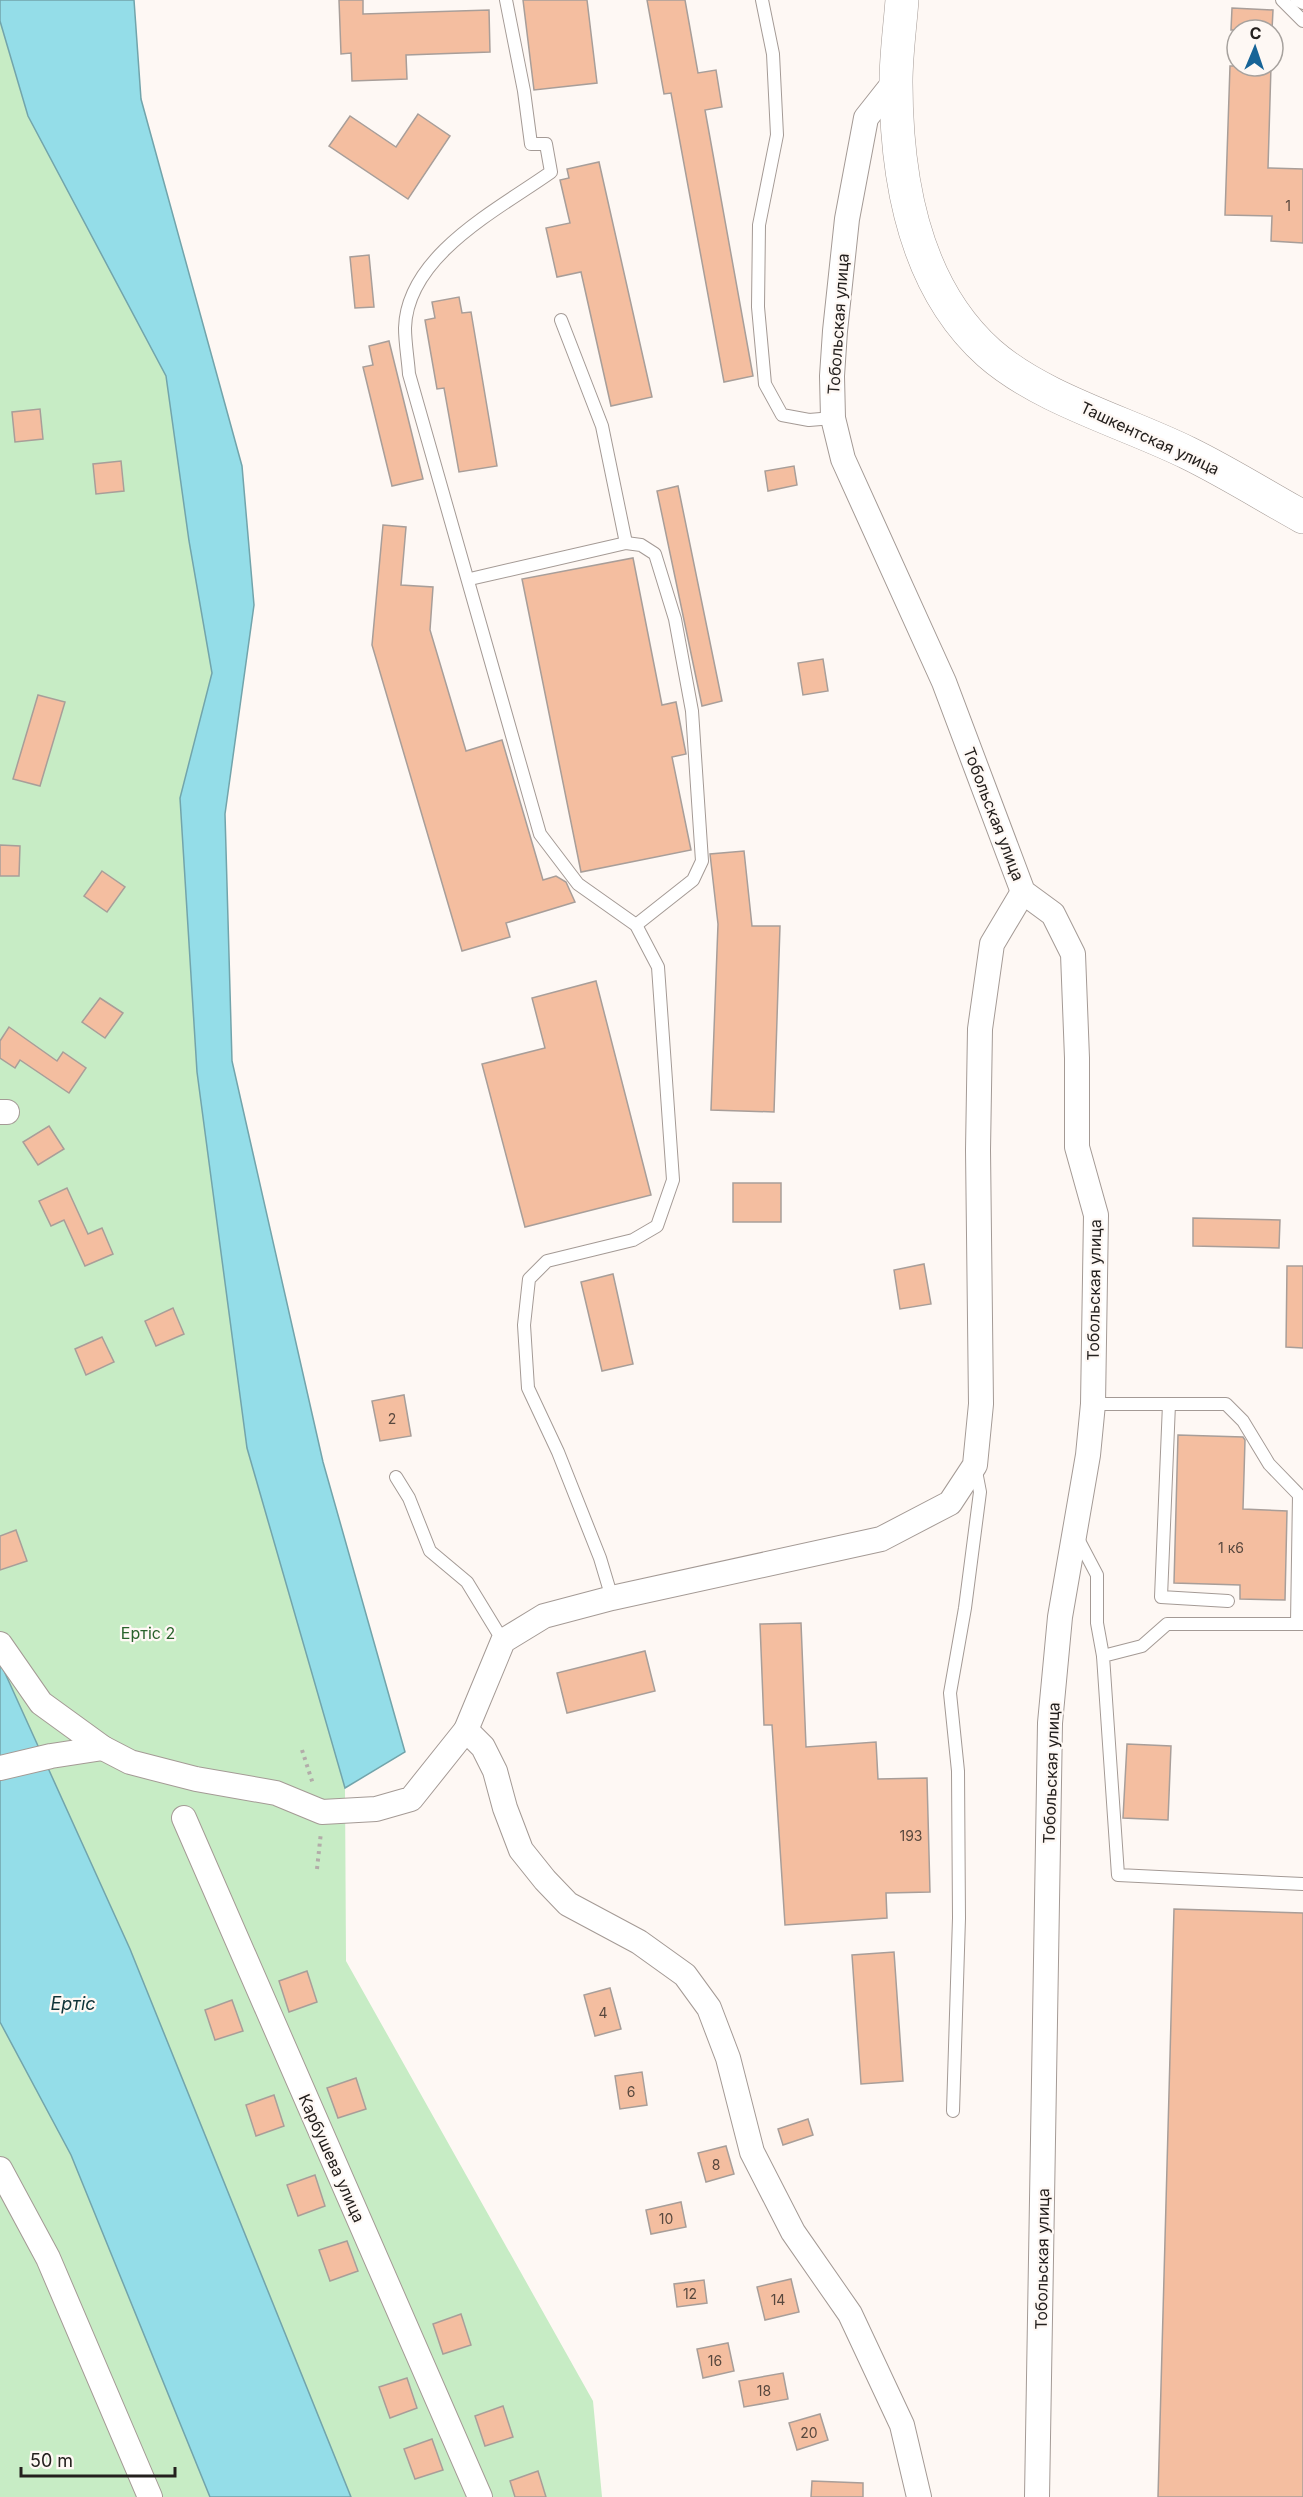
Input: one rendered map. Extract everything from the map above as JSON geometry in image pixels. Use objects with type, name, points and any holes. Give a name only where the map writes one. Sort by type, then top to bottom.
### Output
[{"type":"main road","name":"Ташкентская улица","points":[[902,0],[896,80],[899,144],[909,208],[924,261],[952,312],[989,353],[1028,380],[1189,453],[1303,518]]},
{"type":"street","name":"Тобольская улица","points":[[896,80],[866,118],[847,219],[835,331],[833,418],[843,459],[944,682],[1023,892],[1053,914],[1073,954],[1077,1058],[1077,1147],[1096,1215],[1093,1404],[1088,1455],[1060,1617],[1050,1723],[1037,2497]]},
{"type":"street","points":[[0,1644],[41,1703],[104,1748],[130,1762],[196,1779],[276,1793],[322,1812],[376,1809],[411,1799],[466,1730],[503,1641],[543,1616],[612,1598],[881,1539],[950,1503],[975,1465],[981,1404],[978,1162],[980,1029],[992,944],[1023,892]]},
{"type":"street","points":[[466,1730],[487,1755],[495,1771],[505,1808],[521,1850],[544,1880],[568,1904],[639,1942],[686,1975],[709,2008],[728,2058],[752,2152],[793,2232],[850,2314],[902,2425],[919,2497]]},
{"type":"street","points":[[0,1768],[51,1756],[104,1748]]},
{"type":"street","name":"Карбушева улица","points":[[184,1818],[480,2497]]},
{"type":"street","points":[[0,2169],[48,2258],[150,2497]]},
{"type":"lane","points":[[506,0],[524,91],[531,144],[546,144],[551,172],[441,251],[416,285],[405,326],[409,374],[470,579],[540,834],[578,884],[636,925],[658,967],[672,1180],[657,1226],[633,1240],[547,1261],[530,1279],[524,1325],[528,1388],[558,1452],[600,1558],[612,1598]]},
{"type":"lane","points":[[762,0],[773,54],[777,135],[759,225],[758,307],[765,384],[782,415],[809,420],[833,418]]},
{"type":"lane","points":[[1282,0],[1303,21]]},
{"type":"lane","points":[[1297,0],[1303,3]]},
{"type":"lane","points":[[561,320],[602,426],[626,543]]},
{"type":"lane","points":[[470,579],[626,543],[641,545],[655,554],[675,619],[692,711],[702,861],[693,880],[636,925]]},
{"type":"lane","points":[[1093,1404],[1226,1404],[1243,1421],[1269,1464],[1299,1495],[1300,1624],[1167,1624],[1142,1646],[1103,1656]]},
{"type":"lane","points":[[1169,1404],[1161,1597],[1228,1601]]},
{"type":"lane","points":[[953,2110],[959,1918],[958,1771],[950,1693],[965,1608],[980,1492],[975,1465]]},
{"type":"lane","points":[[396,1477],[409,1498],[430,1551],[467,1582],[503,1641]]},
{"type":"lane","points":[[1075,1533],[1097,1575],[1097,1623],[1103,1656],[1118,1875],[1303,1884]]},
{"type":"green space","name":"Ертіс 2","points":[[0,21],[28,116],[166,375],[189,541],[212,673],[180,798],[197,1072],[247,1448],[345,1788],[346,1961],[593,2401],[602,2497],[351,2497],[130,1949],[0,1662]]},
{"type":"green space","points":[[0,2022],[71,2155],[210,2497],[0,2497]]},
{"type":"water","points":[[0,0],[134,0],[141,99],[242,466],[254,605],[225,814],[232,1061],[323,1462],[405,1752],[345,1788],[247,1448],[197,1072],[180,798],[212,673],[189,541],[166,376],[28,116],[0,21]]},
{"type":"water","name":"Ертіс","points":[[0,1662],[130,1949],[351,2497],[210,2497],[71,2155],[0,2022]]},
{"type":"building","points":[[339,0],[363,0],[363,14],[489,10],[490,52],[406,55],[407,79],[352,81],[351,53],[341,54]]},
{"type":"building","points":[[523,0],[587,0],[597,83],[534,90]]},
{"type":"building","points":[[647,0],[685,0],[698,73],[716,70],[722,107],[705,110],[753,376],[724,382],[671,93],[664,94]]},
{"type":"building","points":[[1232,8],[1273,10],[1273,18],[1232,18]]},
{"type":"building","points":[[1230,78],[1271,78],[1268,168],[1303,169],[1303,243],[1271,241],[1272,216],[1225,215]]},
{"type":"building","points":[[418,114],[450,136],[408,199],[329,146],[350,116],[396,147]]},
{"type":"building","points":[[599,162],[652,397],[611,406],[581,272],[557,277],[546,228],[570,223],[560,180],[569,178],[567,169]]},
{"type":"building","points":[[369,255],[374,307],[355,308],[350,257]]},
{"type":"building","points":[[459,297],[462,313],[471,312],[497,466],[459,472],[444,388],[437,389],[425,320],[435,318],[432,302]]},
{"type":"building","points":[[389,341],[423,479],[392,486],[363,367],[373,365],[369,346]]},
{"type":"building","points":[[40,409],[43,439],[15,442],[12,412]]},
{"type":"building","points":[[121,461],[124,491],[96,494],[93,464]]},
{"type":"building","points":[[794,466],[797,485],[768,491],[765,471]]},
{"type":"building","points":[[678,486],[722,701],[702,706],[657,491]]},
{"type":"building","points":[[383,525],[406,527],[401,585],[433,587],[430,630],[466,751],[502,740],[543,880],[556,876],[566,882],[575,902],[506,923],[510,937],[462,951],[372,645]]},
{"type":"building","points":[[633,558],[662,705],[676,702],[686,754],[672,757],[691,850],[581,872],[522,579]]},
{"type":"building","points":[[823,659],[828,691],[803,695],[798,663]]},
{"type":"building","points":[[38,695],[65,702],[40,786],[13,779]]},
{"type":"building","points":[[0,845],[20,846],[19,876],[0,876]]},
{"type":"building","points":[[744,851],[752,926],[780,926],[774,1112],[711,1110],[718,924],[710,854]]},
{"type":"building","points":[[102,871],[125,887],[107,912],[84,896]]},
{"type":"building","points":[[596,981],[651,1195],[525,1227],[482,1064],[545,1048],[532,998]]},
{"type":"building","points":[[100,998],[123,1013],[105,1038],[82,1022]]},
{"type":"building","points":[[9,1027],[57,1061],[63,1052],[86,1068],[69,1093],[20,1060],[15,1068],[0,1058],[0,1041]]},
{"type":"building","points":[[49,1126],[64,1149],[38,1165],[23,1142]]},
{"type":"building","points":[[733,1183],[781,1183],[781,1222],[733,1222]]},
{"type":"building","points":[[67,1188],[88,1234],[102,1228],[113,1254],[85,1266],[64,1220],[51,1226],[39,1201]]},
{"type":"building","points":[[1193,1218],[1280,1220],[1279,1248],[1193,1246]]},
{"type":"building","points":[[924,1264],[931,1304],[900,1309],[894,1270]]},
{"type":"building","points":[[1287,1266],[1303,1266],[1303,1348],[1286,1347]]},
{"type":"building","points":[[613,1274],[633,1364],[602,1371],[581,1282]]},
{"type":"building","points":[[173,1308],[184,1334],[156,1346],[145,1321]]},
{"type":"building","points":[[102,1337],[114,1362],[86,1375],[75,1349]]},
{"type":"building","points":[[404,1395],[411,1436],[380,1441],[372,1401]]},
{"type":"building","points":[[1178,1435],[1243,1437],[1245,1440],[1243,1509],[1287,1511],[1285,1600],[1240,1599],[1240,1585],[1174,1583]]},
{"type":"building","points":[[16,1530],[27,1561],[0,1570],[0,1536]]},
{"type":"building","points":[[801,1623],[806,1747],[876,1742],[878,1779],[927,1778],[930,1892],[886,1893],[887,1918],[785,1925],[772,1725],[764,1725],[760,1624]]},
{"type":"building","points":[[645,1651],[655,1691],[567,1713],[557,1673]]},
{"type":"building","points":[[1127,1744],[1171,1746],[1168,1820],[1123,1818]]},
{"type":"building","points":[[1174,1909],[1303,1913],[1303,2497],[1158,2497]]},
{"type":"building","points":[[894,1952],[903,2081],[861,2084],[852,1955]]},
{"type":"building","points":[[307,1971],[317,2002],[289,2012],[279,1981]]},
{"type":"building","points":[[610,1988],[621,2029],[595,2036],[584,1995]]},
{"type":"building","points":[[232,2000],[243,2031],[215,2040],[205,2010]]},
{"type":"building","points":[[642,2072],[647,2105],[620,2109],[615,2076]]},
{"type":"building","points":[[356,2078],[366,2109],[338,2118],[327,2088]]},
{"type":"building","points":[[274,2095],[284,2126],[256,2136],[246,2105]]},
{"type":"building","points":[[808,2119],[813,2135],[783,2145],[778,2129]]},
{"type":"building","points":[[726,2146],[734,2174],[706,2182],[698,2153]]},
{"type":"building","points":[[315,2175],[325,2206],[298,2216],[287,2185]]},
{"type":"building","points":[[681,2202],[686,2227],[651,2234],[646,2210]]},
{"type":"building","points":[[347,2241],[358,2271],[330,2281],[319,2250]]},
{"type":"building","points":[[791,2279],[799,2312],[765,2320],[757,2287]]},
{"type":"building","points":[[704,2280],[707,2303],[677,2307],[674,2284]]},
{"type":"building","points":[[461,2314],[471,2345],[443,2354],[433,2324]]},
{"type":"building","points":[[728,2343],[734,2371],[703,2378],[697,2349]]},
{"type":"building","points":[[783,2373],[788,2399],[744,2407],[739,2381]]},
{"type":"building","points":[[407,2378],[417,2408],[390,2418],[379,2387]]},
{"type":"building","points":[[503,2406],[513,2437],[485,2446],[475,2416]]},
{"type":"building","points":[[820,2414],[828,2440],[797,2450],[789,2423]]},
{"type":"building","points":[[432,2439],[443,2470],[415,2479],[404,2449]]},
{"type":"building","points":[[538,2471],[546,2497],[515,2497],[510,2481]]},
{"type":"building","points":[[812,2481],[863,2483],[863,2497],[811,2497]]}]
